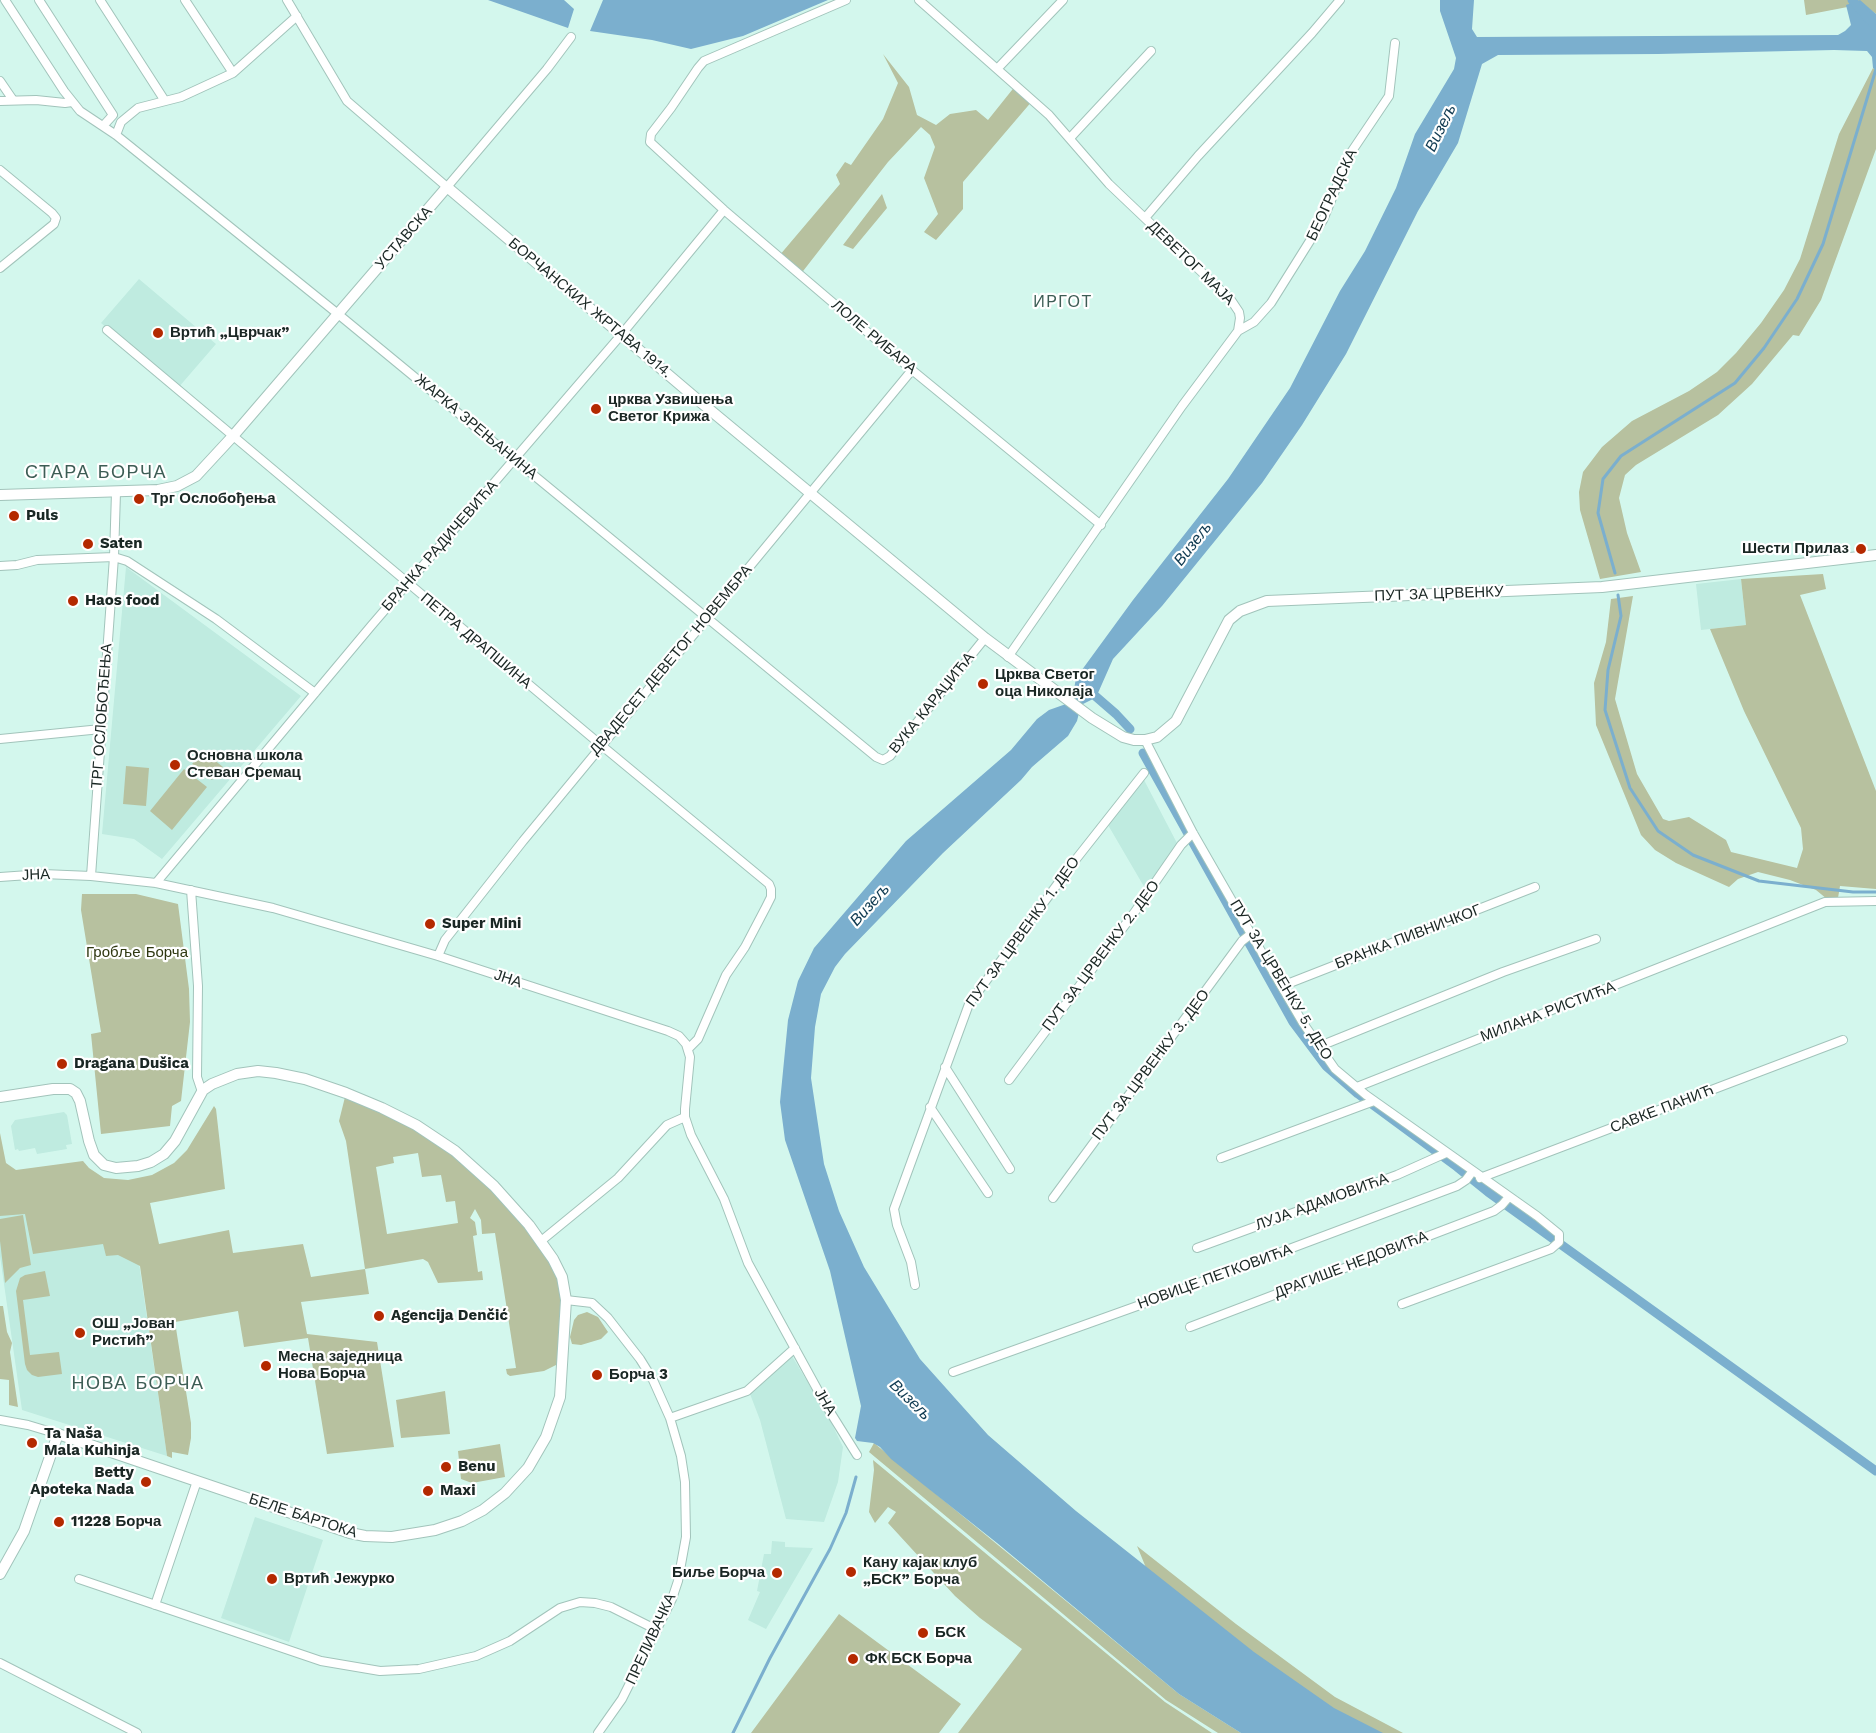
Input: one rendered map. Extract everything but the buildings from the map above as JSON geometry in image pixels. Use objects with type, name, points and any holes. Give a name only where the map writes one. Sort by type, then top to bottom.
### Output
[{"type":"street","name":"ЖАРКА ЗРЕЊАНИНА","points":[[5,0],[72,102],[81,111],[116,135],[339,314],[876,757]]},
{"type":"street","points":[[39,0],[113,115],[121,122]]},
{"type":"street","points":[[100,0],[165,101]]},
{"type":"street","points":[[184,0],[233,74]]},
{"type":"street","name":"БОРЧАНСКИХ ЖРТАВА 1914.","points":[[287,0],[347,102],[621,335],[1008,657],[1060,696],[1123,736],[1134,740],[1145,740]]},
{"type":"street","name":"ЛОЛЕ РИБАРА","points":[[846,0],[704,61],[649,139],[724,210],[912,370],[1101,525]]},
{"type":"street","name":"ДЕВЕТОГ МАЈА","points":[[920,0],[998,68],[1070,138],[1109,184],[1235,305],[1240,318],[1238,331]]},
{"type":"street","points":[[998,68],[1063,0]]},
{"type":"street","points":[[1145,218],[1198,156],[1340,0]]},
{"type":"street","points":[[116,135],[121,122],[131,112],[143,106],[209,86],[233,74],[297,16]]},
{"type":"street","name":"УСТАВСКА","points":[[0,495],[161,490],[186,482],[203,471],[447,187],[547,69],[571,37]]},
{"type":"street","name":"БЕОГРАДСКА","points":[[1238,331],[1260,317],[1271,303],[1323,220],[1350,154],[1389,96],[1395,43]]},
{"type":"street","points":[[1070,138],[1151,51]]},
{"type":"street","points":[[0,81],[13,100]]},
{"type":"street","points":[[0,101],[65,104],[72,102]]},
{"type":"street","points":[[103,126],[113,115]]},
{"type":"street","points":[[0,170],[56,218],[54,224],[0,268]]},
{"type":"street","name":"БРАНКА РАДИЧЕВИЋА","points":[[156,883],[621,335],[724,210]]},
{"type":"street","name":"ПЕТРА ДРАПШИНА","points":[[107,330],[408,584],[765,880],[771,890],[771,897],[745,947],[726,975],[698,1039],[688,1048]]},
{"type":"street","points":[[1008,657],[1182,406],[1238,331]]},
{"type":"street","name":"ДВАДЕСЕТ ДЕВЕТОГ НОВЕМБРА","points":[[438,956],[445,940],[601,745],[912,370]]},
{"type":"street","name":"ТРГ ОСЛОБОЂЕЊА","points":[[91,876],[114,557],[116,492]]},
{"type":"street","name":"ПУТ ЗА ЦРВЕНКУ","points":[[1145,740],[1157,736],[1176,721],[1229,620],[1240,611],[1267,601],[1602,587],[1876,555]]},
{"type":"street","points":[[0,566],[37,560],[114,557],[127,561],[216,619],[315,693]]},
{"type":"street","name":"ВУКА КАРАЏИЋА","points":[[876,757],[883,760],[890,756],[985,638]]},
{"type":"street","points":[[0,739],[101,729]]},
{"type":"street","name":"ПУТ ЗА ЦРВЕНКУ 5. ДЕО","points":[[1145,740],[1190,836],[1281,986],[1335,1069],[1374,1101],[1556,1231],[1560,1238],[1556,1246],[1402,1304]]},
{"type":"street","name":"ПУТ ЗА ЦРВЕНКУ 1. ДЕО","points":[[915,1285],[911,1262],[897,1225],[894,1209],[969,1004],[1073,862],[1144,773]]},
{"type":"street","name":"ПУТ ЗА ЦРВЕНКУ 2. ДЕО","points":[[1009,1080],[1190,836]]},
{"type":"street","name":"ЈНА","points":[[0,877],[43,874],[91,876],[156,883],[273,909],[438,956],[679,1036],[688,1048],[690,1066],[685,1117],[691,1135],[723,1199],[748,1263],[827,1407],[857,1455]]},
{"type":"street","name":"БРАНКА ПИВНИЧКОГ","points":[[1281,986],[1535,887]]},
{"type":"street","points":[[0,1097],[53,1089],[70,1089],[80,1101],[88,1142],[94,1155],[104,1165],[128,1168],[151,1162],[176,1142],[202,1092],[197,1077],[198,993],[191,890]]},
{"type":"street","name":"МИЛАНА РИСТИЋА","points":[[1357,1087],[1826,902],[1876,902]]},
{"type":"street","name":"ПУТ ЗА ЦРВЕНКУ 3. ДЕО","points":[[1053,1198],[1242,941],[1251,934]]},
{"type":"street","points":[[1320,1047],[1503,972],[1596,939]]},
{"type":"street","name":"САВКЕ ПАНИЋ","points":[[1480,1178],[1843,1040]]},
{"type":"street","points":[[945,1066],[1010,1169]]},
{"type":"street","name":"БЕЛЕ БАРТОКА","points":[[0,1420],[58,1434],[325,1525],[366,1536],[392,1537],[417,1534],[462,1521],[483,1510],[504,1493],[528,1468],[546,1437],[557,1408],[566,1300],[559,1269],[541,1241],[500,1192],[455,1151],[416,1125],[382,1108],[305,1079],[258,1071],[237,1074],[212,1084],[202,1092]]},
{"type":"street","points":[[1221,1158],[1374,1101]]},
{"type":"street","points":[[930,1107],[988,1193]]},
{"type":"street","points":[[541,1241],[618,1178],[668,1125],[685,1117]]},
{"type":"street","name":"ЛУЈА АДАМОВИЋА","points":[[1197,1248],[1397,1175],[1446,1153]]},
{"type":"street","name":"НОВИЦЕ ПЕТКОВИЋА","points":[[953,1372],[1140,1305],[1457,1186],[1472,1172]]},
{"type":"street","name":"ДРАГИШЕ НЕДОВИЋА","points":[[1190,1327],[1494,1211],[1508,1198]]},
{"type":"street","name":"ПРЕЛИВАЧКА","points":[[566,1300],[592,1303],[608,1318],[644,1366],[670,1418],[681,1456],[685,1482],[686,1537],[678,1581],[672,1599],[622,1699],[598,1733]]},
{"type":"street","points":[[670,1418],[747,1391],[795,1348]]},
{"type":"street","points":[[0,1574],[24,1531],[58,1434]]},
{"type":"street","points":[[155,1605],[197,1481]]},
{"type":"street","points":[[79,1579],[321,1661],[380,1671],[419,1669],[476,1656],[510,1641],[560,1608],[580,1602],[611,1607],[657,1630]]},
{"type":"street","points":[[0,1663],[137,1733]]},
{"type":"shaded area","name":"Вртић „Цврчак”","points":[[139,279],[216,344],[178,388],[101,323]]},
{"type":"shaded area","name":"Основна школа Стеван Сремац","points":[[126,567],[301,696],[162,859],[134,839],[102,834]]},
{"type":"shaded area","points":[[1741,579],[1746,625],[1701,630],[1696,584]]},
{"type":"shaded area","points":[[1144,780],[1178,845],[1146,890],[1108,825]]},
{"type":"shaded area","points":[[64,1112],[67,1115],[72,1144],[66,1145],[67,1149],[37,1154],[35,1148],[15,1150],[11,1126],[15,1120]]},
{"type":"shaded area","name":"ОШ „Јован Ристић”","points":[[129,1194],[167,1456],[22,1410],[0,1256],[0,1214]]},
{"type":"shaded area","points":[[792,1356],[829,1418],[843,1447],[838,1482],[824,1522],[786,1519],[760,1420],[750,1394]]},
{"type":"shaded area","name":"Вртић Јежурко","points":[[255,1517],[323,1540],[289,1642],[221,1618]]},
{"type":"shaded area","points":[[772,1541],[785,1542],[785,1547],[813,1548],[766,1629],[748,1620],[760,1592],[757,1591],[764,1554],[771,1554]]},
{"type":"green space","points":[[1804,0],[1876,0],[1876,14],[1863,4],[1806,15]]},
{"type":"green space","points":[[883,54],[909,87],[917,115],[936,125],[950,114],[976,110],[988,120],[1016,85],[1033,100],[963,182],[963,209],[936,240],[924,232],[938,214],[924,178],[935,147],[930,135],[921,127],[888,162],[800,275],[779,256],[840,184],[836,175],[845,162],[851,165],[883,119],[898,83]]},
{"type":"green space","points":[[1873,68],[1876,70],[1876,149],[1821,300],[1799,336],[1793,335],[1752,384],[1718,415],[1636,465],[1625,475],[1619,498],[1627,533],[1641,572],[1600,579],[1580,510],[1579,492],[1583,472],[1602,447],[1632,421],[1689,391],[1717,372],[1761,323],[1784,290],[1800,259],[1839,134]]},
{"type":"green space","points":[[882,194],[887,208],[853,249],[843,245]]},
{"type":"green space","points":[[1823,574],[1826,589],[1800,595],[1876,791],[1876,889],[1840,886],[1838,898],[1827,899],[1816,890],[1790,880],[1758,872],[1738,879],[1729,887],[1676,863],[1655,850],[1641,835],[1596,725],[1594,683],[1606,642],[1611,599],[1633,596],[1615,699],[1637,774],[1663,819],[1669,821],[1689,817],[1726,840],[1731,852],[1797,868],[1803,849],[1801,828],[1744,711],[1710,629],[1746,625],[1741,579]]},
{"type":"green space","points":[[203,751],[223,767],[212,780],[192,764]]},
{"type":"green space","points":[[126,766],[149,768],[146,806],[123,804]]},
{"type":"green space","points":[[184,769],[207,787],[172,830],[150,811]]},
{"type":"green space","name":"Гробље Борча","points":[[82,894],[136,894],[178,904],[189,989],[190,1022],[181,1101],[172,1106],[170,1126],[101,1134],[91,1034],[101,1032],[81,910]]},
{"type":"green space","points":[[346,1093],[439,1140],[516,1209],[564,1285],[562,1362],[544,1371],[510,1376],[507,1374],[506,1369],[516,1368],[495,1233],[482,1234],[481,1220],[475,1209],[470,1218],[475,1222],[477,1235],[473,1236],[478,1272],[482,1271],[483,1280],[438,1283],[428,1262],[423,1259],[365,1269],[346,1141],[339,1121]],"holes":[[[418,1153],[422,1177],[441,1175],[446,1202],[455,1201],[458,1223],[387,1234],[376,1167],[394,1163],[393,1157]]]},
{"type":"green space","points":[[214,1106],[225,1189],[150,1203],[159,1244],[229,1230],[233,1253],[303,1244],[311,1277],[365,1269],[369,1294],[301,1302],[307,1334],[377,1342],[394,1447],[327,1454],[308,1338],[244,1347],[238,1311],[175,1322],[191,1423],[191,1438],[188,1455],[172,1452],[172,1458],[167,1456],[140,1266],[118,1255],[106,1256],[103,1244],[33,1254],[25,1214],[0,1216],[0,1133],[6,1163],[16,1170],[83,1161],[104,1178],[128,1180],[152,1175],[174,1163],[187,1150]]},
{"type":"green space","points":[[23,1215],[31,1265],[20,1268],[5,1283],[0,1219]]},
{"type":"green space","points":[[45,1271],[50,1296],[23,1300],[30,1355],[59,1352],[62,1374],[38,1377],[27,1370],[25,1364],[16,1291],[20,1278]]},
{"type":"green space","points":[[0,1306],[3,1306],[7,1332],[12,1343],[10,1352],[18,1407],[9,1405],[9,1380],[0,1379]]},
{"type":"green space","points":[[587,1312],[598,1317],[608,1332],[601,1339],[581,1345],[572,1344],[570,1337],[574,1320],[578,1315]]},
{"type":"green space","points":[[445,1391],[450,1434],[401,1438],[396,1400]]},
{"type":"green space","points":[[874,1443],[1179,1694],[1241,1733],[1218,1733],[1166,1700],[869,1452]]},
{"type":"green space","points":[[500,1444],[505,1477],[472,1483],[461,1479],[458,1451]]},
{"type":"green space","points":[[873,1460],[1165,1702],[1212,1733],[958,1733],[1022,1649],[955,1596],[888,1523],[896,1512],[888,1507],[875,1523],[869,1512]]},
{"type":"green space","points":[[1137,1546],[1236,1624],[1335,1697],[1403,1733],[1361,1733],[1149,1575]]},
{"type":"green space","name":"ФК БСК Борча","points":[[839,1614],[961,1704],[939,1733],[751,1733]]},
{"type":"water","points":[[488,0],[564,0],[574,9],[568,28]]},
{"type":"water","points":[[603,0],[828,0],[743,36],[691,49],[652,40],[590,31]]},
{"type":"water","name":"Визељ","points":[[1440,0],[1474,0],[1472,29],[1477,37],[1838,35],[1851,25],[1846,5],[1860,0],[1876,14],[1876,70],[1873,68],[1872,57],[1867,51],[1834,50],[1498,55],[1482,64],[1458,143],[1418,211],[1346,354],[1302,425],[1262,483],[1162,606],[1113,659],[1098,693],[1093,699],[1081,705],[1077,721],[1068,736],[1032,767],[943,853],[845,954],[835,967],[821,994],[815,1027],[811,1078],[824,1164],[839,1211],[864,1267],[920,1359],[988,1435],[1076,1511],[1254,1652],[1334,1708],[1383,1733],[1241,1733],[1179,1694],[997,1543],[891,1459],[880,1447],[873,1443],[857,1441],[855,1438],[861,1406],[830,1271],[785,1140],[780,1102],[788,1020],[798,981],[814,948],[906,841],[1011,750],[1037,719],[1049,710],[1066,704],[1073,695],[1076,678],[1133,600],[1228,479],[1290,388],[1340,291],[1365,251],[1396,188],[1415,134],[1454,69],[1456,58],[1440,11]]},
{"type":"waterway","points":[[1852,0],[1876,27]]},
{"type":"waterway","points":[[1615,573],[1598,513],[1603,479],[1621,456],[1735,383],[1764,348],[1797,299],[1823,244],[1876,69]]},
{"type":"waterway","points":[[1618,595],[1621,616],[1608,670],[1605,710],[1630,788],[1658,831],[1693,855],[1759,881],[1853,892],[1876,892]]},
{"type":"waterway","points":[[1086,688],[1130,729]]},
{"type":"waterway","points":[[1143,753],[1293,1022],[1326,1066],[1358,1094],[1488,1192],[1876,1471]]},
{"type":"waterway","points":[[733,1733],[770,1658],[830,1549],[846,1513],[856,1477]]},
{"type":"place","name":"Вртић „Цврчак”","points":[[158,333]]},
{"type":"place","name":"црква Узвишења Светог Крижа","points":[[596,409]]},
{"type":"place","name":"Трг Ослобођења","points":[[139,499]]},
{"type":"place","name":"Puls","points":[[14,516]]},
{"type":"place","name":"Saten","points":[[88,544]]},
{"type":"place","name":"Шести Прилаз","points":[[1861,549]]},
{"type":"place","name":"Haos food","points":[[73,601]]},
{"type":"place","name":"Црква Светог оца Николаја","points":[[983,684]]},
{"type":"place","name":"Основна школа Стеван Сремац","points":[[175,765]]},
{"type":"place","name":"Super Mini","points":[[430,924]]},
{"type":"place","name":"Dragana Dušica","points":[[62,1064]]},
{"type":"place","name":"Agencija Denčić","points":[[379,1316]]},
{"type":"place","name":"ОШ „Јован Ристић”","points":[[80,1333]]},
{"type":"place","name":"Месна заједница Нова Борча","points":[[266,1366]]},
{"type":"place","name":"Борча 3","points":[[597,1375]]},
{"type":"place","name":"Ta Naša Mala Kuhinja","points":[[32,1443]]},
{"type":"place","name":"Benu","points":[[446,1467]]},
{"type":"place","name":"Betty Apoteka Nada","points":[[146,1482]]},
{"type":"place","name":"Maxi","points":[[428,1491]]},
{"type":"place","name":"11228 Борча","points":[[59,1522]]},
{"type":"place","name":"Кану кајак клуб „БСК” Борча","points":[[851,1572]]},
{"type":"place","name":"Биље Борча","points":[[777,1573]]},
{"type":"place","name":"Вртић Јежурко","points":[[272,1579]]},
{"type":"place","name":"БСК","points":[[923,1633]]},
{"type":"place","name":"ФК БСК Борча","points":[[853,1659]]},
{"type":"district","name":"ИРГОТ","points":[[1063,302]]},
{"type":"district","name":"СТАРА БОРЧА","points":[[96,473]]},
{"type":"district","name":"НОВА БОРЧА","points":[[138,1384]]}]
